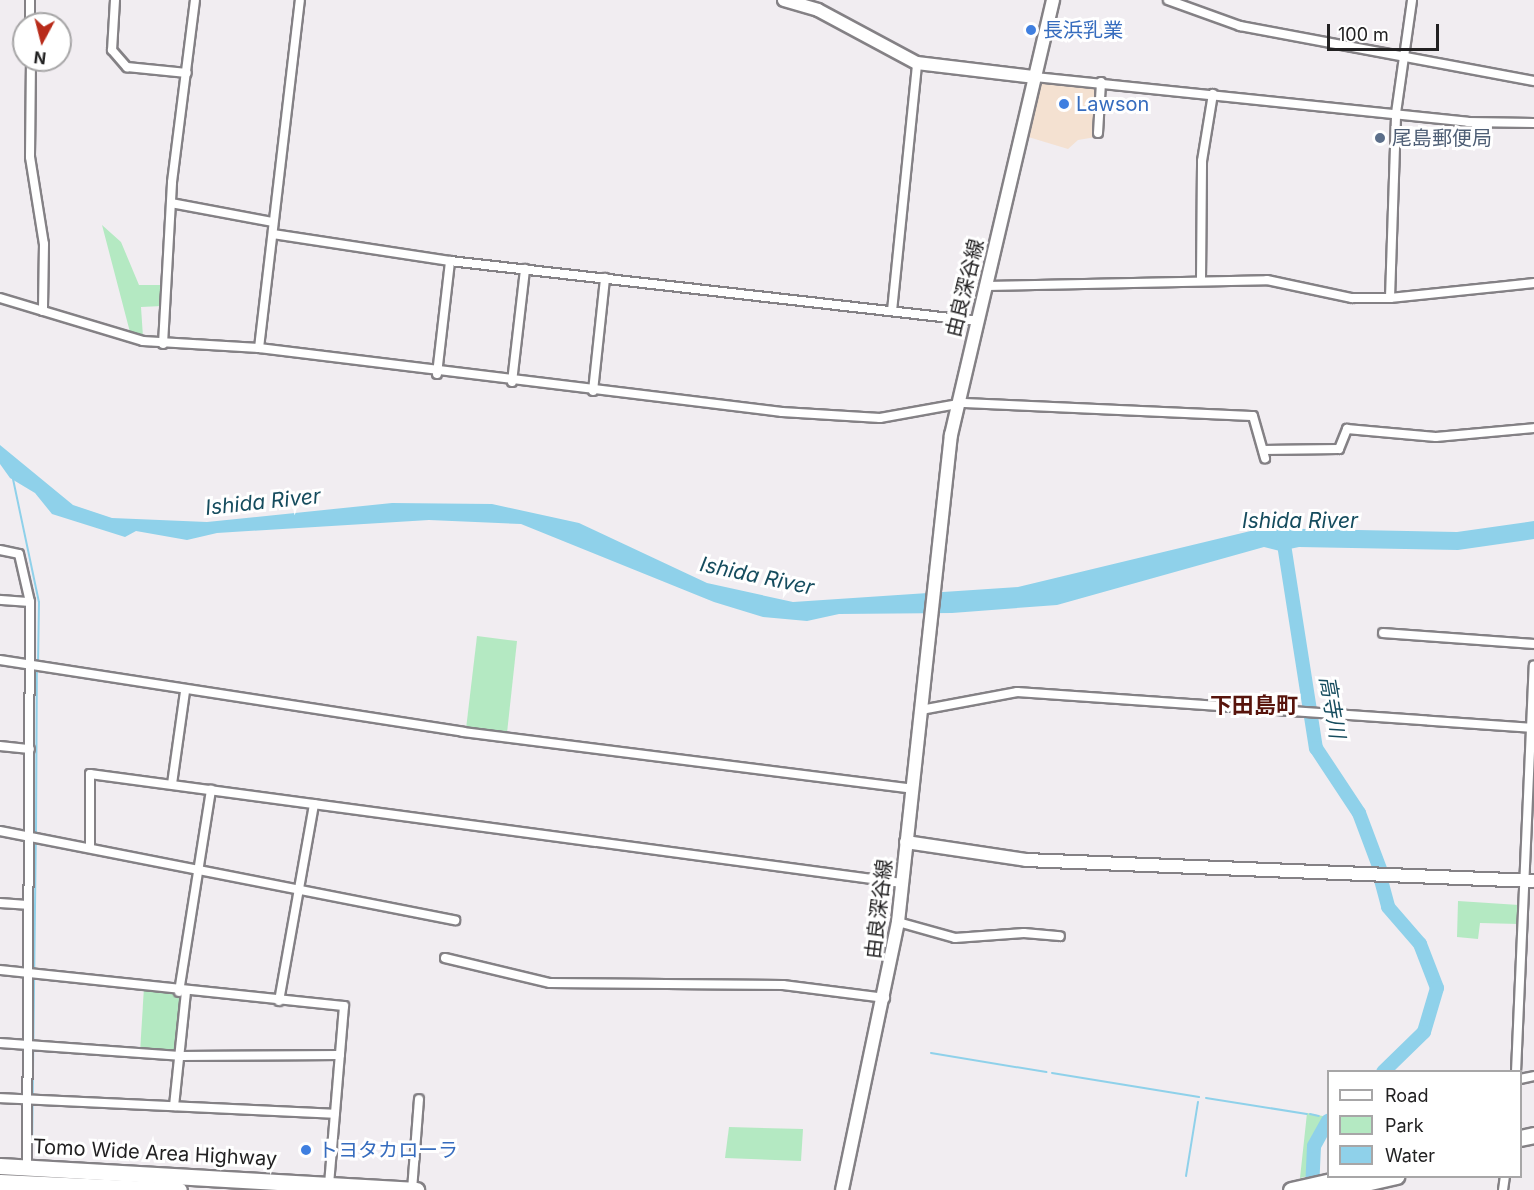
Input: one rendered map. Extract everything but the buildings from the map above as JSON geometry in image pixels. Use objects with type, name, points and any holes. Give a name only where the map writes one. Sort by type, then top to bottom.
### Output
[{"type":"highway","name":"Tomo Wide Area Highway","points":[[0,1166],[249,1184],[329,1183],[414,1190]]},
{"type":"highway","points":[[1304,1187],[1342,1178]]},
{"type":"highway","points":[[1335,1190],[1387,1178]]},
{"type":"highway","name":"Tomo Wide Area Highway","points":[[0,1182],[179,1190]]},
{"type":"main road","points":[[784,0],[818,10],[917,63],[1035,77]]},
{"type":"main road","name":"由良深谷線","points":[[842,1190],[886,999],[898,922],[928,629],[958,404],[1053,0]]},
{"type":"main road","points":[[906,842],[1026,860],[1530,881]]},
{"type":"street","points":[[116,0],[112,50],[127,67],[187,73]]},
{"type":"street","points":[[164,344],[171,203],[195,0]]},
{"type":"street","points":[[259,348],[300,0]]},
{"type":"street","points":[[1168,0],[1240,26],[1534,81]]},
{"type":"street","points":[[1390,298],[1396,113],[1412,0]]},
{"type":"street","points":[[892,311],[917,63]]},
{"type":"street","points":[[31,72],[30,157],[44,244],[43,310]]},
{"type":"street","points":[[1035,77],[1396,113],[1534,123]]},
{"type":"street","points":[[1098,133],[1101,82]]},
{"type":"street","points":[[1202,280],[1202,161],[1213,94]]},
{"type":"street","points":[[171,203],[273,222]]},
{"type":"street","points":[[273,234],[450,261],[977,321]]},
{"type":"street","points":[[437,374],[450,261]]},
{"type":"street","points":[[512,382],[525,269]]},
{"type":"street","points":[[593,391],[605,278]]},
{"type":"street","points":[[987,286],[1267,279],[1352,298],[1390,298],[1534,283]]},
{"type":"street","points":[[0,298],[43,310],[108,334],[164,344],[259,348],[437,374],[593,391],[880,418],[958,404],[1252,416],[1264,454],[1339,449],[1347,429],[1436,437],[1534,428]]},
{"type":"street","points":[[0,550],[19,554],[30,602],[35,665],[28,835],[30,1046],[25,1183]]},
{"type":"street","points":[[0,600],[30,602]]},
{"type":"street","points":[[1383,633],[1534,644]]},
{"type":"street","points":[[0,660],[185,692],[912,789]]},
{"type":"street","points":[[1516,1070],[1530,881],[1534,665]]},
{"type":"street","points":[[172,784],[185,692]]},
{"type":"street","points":[[921,710],[1012,692],[1309,716],[1532,728]]},
{"type":"street","points":[[0,746],[30,749]]},
{"type":"street","points":[[90,847],[90,774],[902,883]]},
{"type":"street","points":[[174,1106],[180,1056],[183,992],[198,868],[211,790]]},
{"type":"street","points":[[279,1001],[302,888],[314,804]]},
{"type":"street","points":[[0,831],[302,888],[455,921]]},
{"type":"street","points":[[0,903],[27,905]]},
{"type":"street","points":[[898,922],[955,938],[1024,933],[1060,936]]},
{"type":"street","points":[[446,958],[550,983],[783,985],[886,999]]},
{"type":"street","points":[[0,970],[183,992],[344,1006],[329,1183]]},
{"type":"street","points":[[0,1043],[180,1056],[340,1054]]},
{"type":"street","points":[[0,1098],[335,1114]]},
{"type":"street","points":[[414,1190],[419,1099]]},
{"type":"shaded area","name":"Lawson","points":[[1038,81],[1098,84],[1096,137],[1078,140],[1068,149],[1025,136]]},
{"type":"green space","points":[[102,225],[121,242],[139,285],[161,285],[162,306],[141,307],[143,337],[131,336]]},
{"type":"green space","points":[[477,636],[517,641],[507,733],[466,729]]},
{"type":"green space","points":[[1458,901],[1519,905],[1519,924],[1480,923],[1478,939],[1457,937]]},
{"type":"green space","points":[[144,987],[186,992],[180,1056],[140,1053]]},
{"type":"green space","points":[[1307,1113],[1327,1117],[1313,1138],[1308,1176],[1300,1178]]},
{"type":"green space","points":[[729,1127],[803,1129],[801,1161],[725,1158]]},
{"type":"water","points":[[0,445],[73,505],[112,518],[207,522],[392,503],[492,504],[579,523],[707,583],[793,602],[1018,587],[1263,528],[1457,532],[1534,521],[1534,539],[1458,550],[1299,547],[1280,551],[1264,547],[1057,605],[952,613],[839,614],[807,621],[763,617],[714,602],[521,524],[429,520],[217,533],[187,540],[136,531],[125,537],[52,514],[35,493],[10,478],[0,464]]},
{"type":"waterway","points":[[13,479],[39,602],[38,663]]},
{"type":"waterway","name":"高寺川","points":[[1283,538],[1316,748],[1359,813],[1380,869]]},
{"type":"waterway","points":[[36,834],[37,669]]},
{"type":"waterway","points":[[32,1152],[36,840]]},
{"type":"waterway","name":"高寺川","points":[[1381,880],[1388,907],[1420,944],[1437,988],[1424,1032],[1385,1070]]},
{"type":"waterway","points":[[931,1053],[1046,1072]]},
{"type":"waterway","points":[[1052,1073],[1199,1097]]},
{"type":"waterway","points":[[1206,1098],[1307,1114]]},
{"type":"waterway","points":[[1186,1176],[1198,1102]]},
{"type":"waterway","points":[[1310,1114],[1319,1116]]},
{"type":"waterway","name":"高寺川","points":[[1312,1190],[1314,1146],[1327,1123]]},
{"type":"place","name":"長浜乳業","points":[[1031,30]]},
{"type":"place","name":"Lawson","points":[[1064,104]]},
{"type":"place","name":"尾島郵便局","points":[[1380,138]]},
{"type":"place","name":"トヨタカローラ","points":[[306,1150]]},
{"type":"district","name":"下田島町","points":[[1254,706]]},
{"type":"water label","name":"Ishida River","points":[[263,502]]},
{"type":"water label","name":"Ishida River","points":[[1300,521]]},
{"type":"water label","name":"Ishida River","points":[[757,576]]}]
